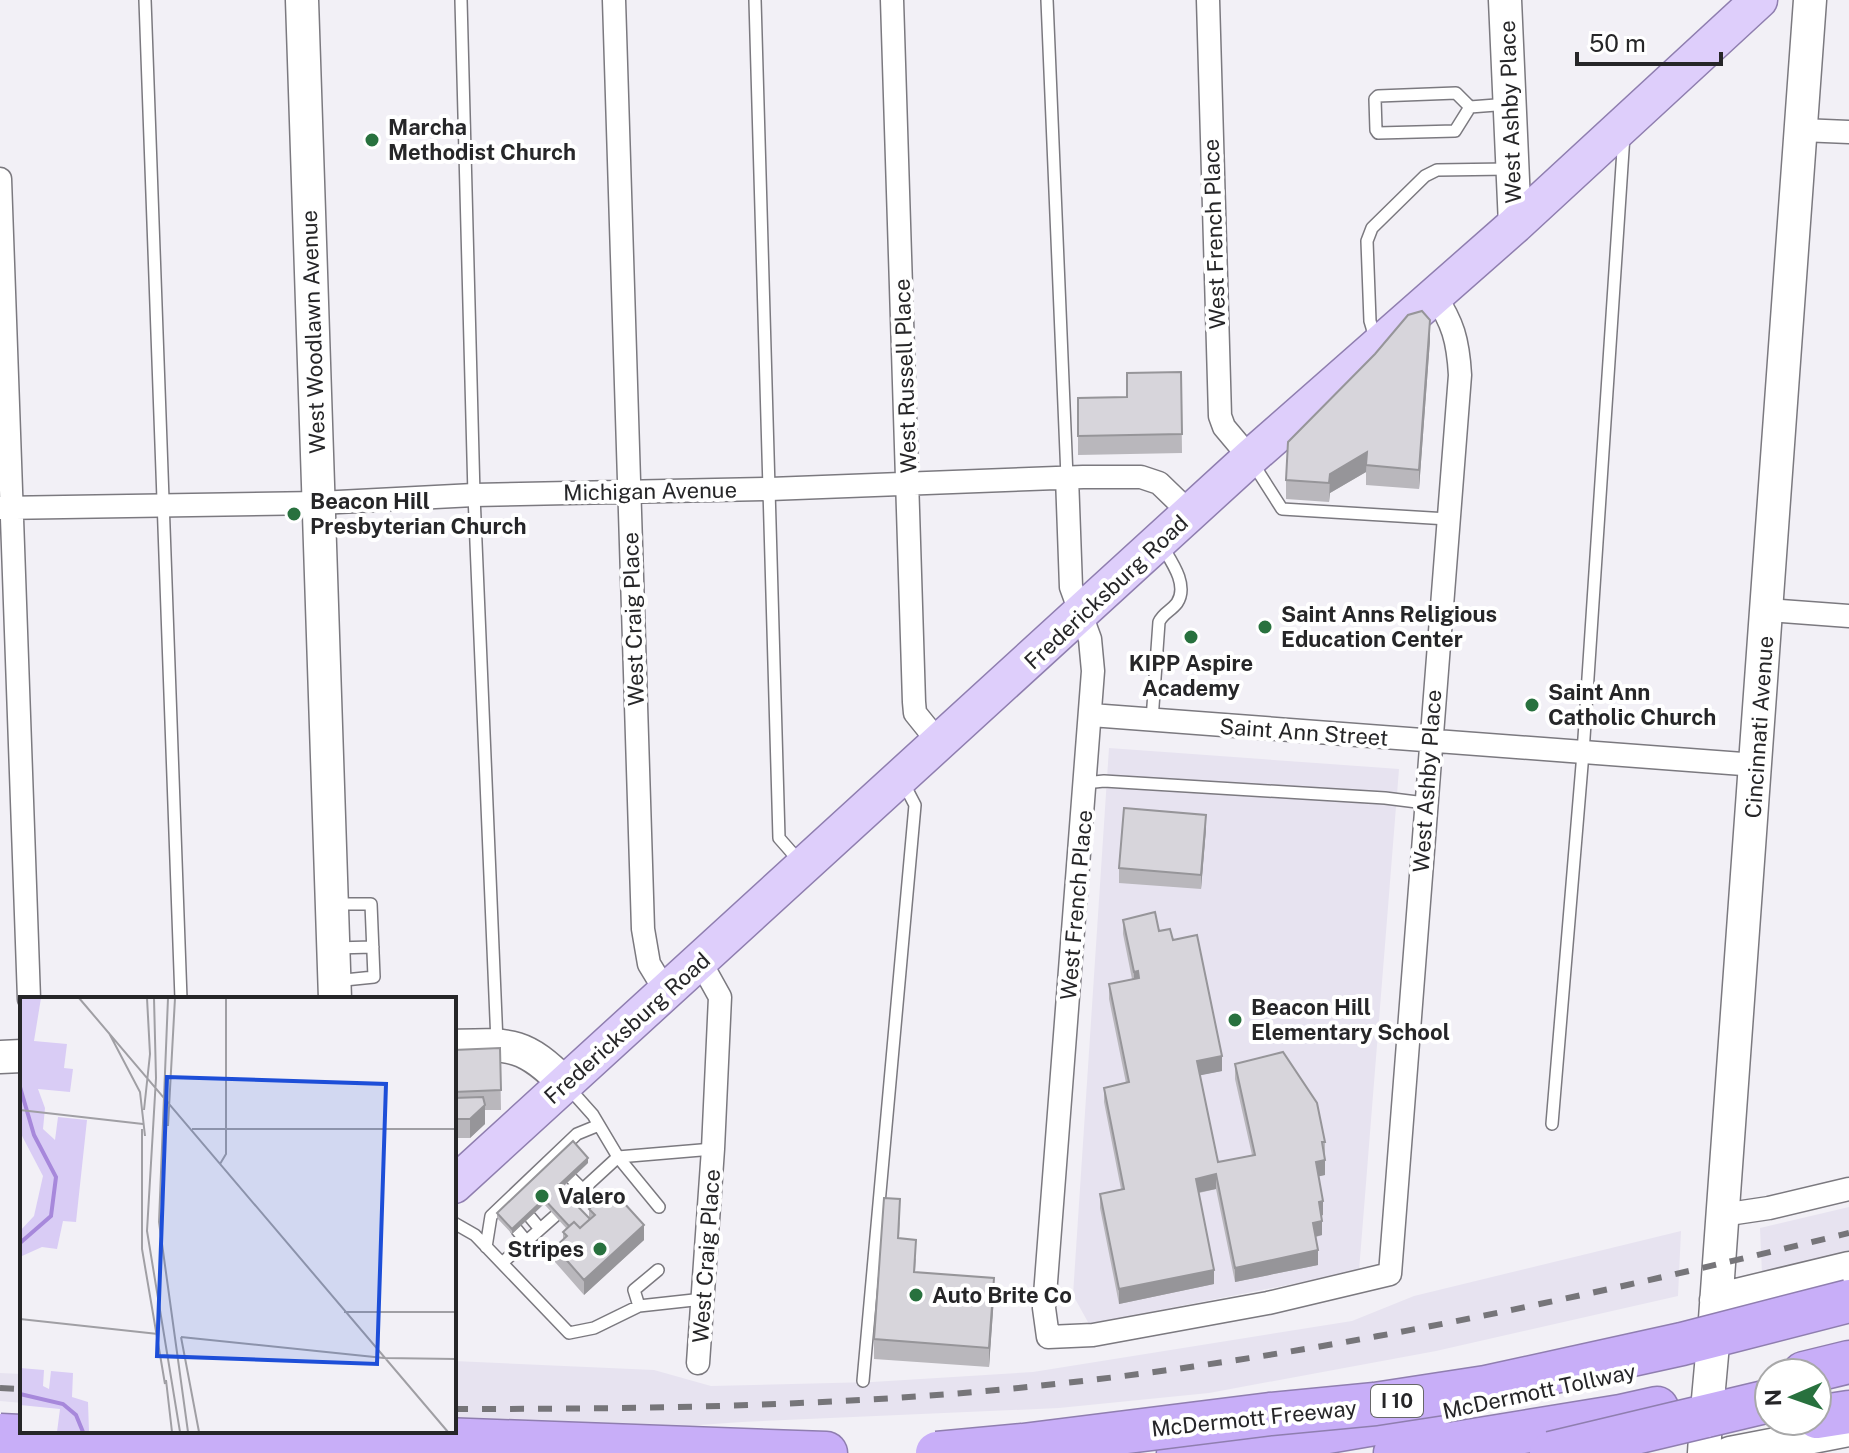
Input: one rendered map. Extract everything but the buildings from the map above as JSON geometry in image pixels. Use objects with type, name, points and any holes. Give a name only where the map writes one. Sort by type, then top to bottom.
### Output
[{"type":"highway","name":"McDermott Freeway","points":[[937,1453],[1375,1404],[1486,1387],[1682,1344],[1849,1301]]},
{"type":"highway","name":"McDermott Tollway","points":[[1178,1453],[1375,1425],[1543,1392],[1849,1318]]},
{"type":"highway","name":"McDermott Tollway","points":[[1395,1453],[1621,1416],[1753,1385]]},
{"type":"highway","points":[[1551,1453],[1753,1405]]},
{"type":"highway","points":[[1619,1453],[1753,1429]]},
{"type":"highway","points":[[0,1435],[381,1453]]},
{"type":"highway","points":[[328,1442],[826,1453]]},
{"type":"main road","name":"Fredericksburg Road","points":[[456,1183],[1250,458],[1515,225],[1759,0]]},
{"type":"street","name":"West Woodlawn Avenue","points":[[302,0],[335,990]]},
{"type":"street","name":"West Craig Place","points":[[614,0],[643,929],[649,964],[666,992]]},
{"type":"street","name":"West Russell Place","points":[[892,0],[914,702],[915,713],[940,744]]},
{"type":"street","name":"West French Place","points":[[1208,0],[1219,399],[1224,427],[1250,458]]},
{"type":"street","name":"West Ashby Place","points":[[1505,0],[1515,225]]},
{"type":"street","name":"Cincinnati Avenue","points":[[1704,1453],[1768,610],[1810,0]]},
{"type":"street","points":[[1801,130],[1849,132]]},
{"type":"street","points":[[0,179],[6,508],[29,997]]},
{"type":"street","name":"West Ashby Place","points":[[1390,1274],[1460,375],[1458,340],[1434,294]]},
{"type":"street","name":"West French Place","points":[[1067,477],[1071,587],[1092,648],[1091,715],[1044,1308],[1048,1337],[1093,1335],[1268,1303],[1390,1274]]},
{"type":"street","name":"Michigan Avenue","points":[[6,508],[319,503],[474,495],[1141,477],[1159,483],[1172,492],[1190,513]]},
{"type":"street","points":[[1768,610],[1849,616]]},
{"type":"street","name":"Saint Ann Street","points":[[1091,715],[1756,765]]},
{"type":"street","name":"West Craig Place","points":[[698,1363],[720,997],[700,961]]},
{"type":"street","points":[[456,1046],[497,1045],[535,1055],[565,1084]]},
{"type":"street","points":[[0,1057],[20,1056]]},
{"type":"street","points":[[1722,1215],[1769,1208],[1849,1189]]},
{"type":"street","points":[[1716,1300],[1849,1268]]},
{"type":"street","points":[[0,1418],[20,1419]]},
{"type":"street","points":[[1730,1453],[1849,1430]]},
{"type":"street","points":[[276,1433],[328,1442]]},
{"type":"lane","points":[[145,0],[181,997]]},
{"type":"lane","points":[[461,0],[474,495],[497,1045]]},
{"type":"lane","points":[[755,0],[779,838],[804,867]]},
{"type":"lane","points":[[1047,0],[1067,477]]},
{"type":"lane","points":[[1470,107],[1455,131],[1378,133],[1376,130],[1375,99],[1378,96],[1456,93],[1470,107],[1510,104]]},
{"type":"lane","points":[[1552,1124],[1583,753],[1625,121]]},
{"type":"lane","points":[[1377,346],[1370,321],[1367,241],[1372,228],[1425,176],[1437,170],[1512,169]]},
{"type":"lane","points":[[1250,458],[1282,509],[1448,519]]},
{"type":"lane","points":[[1152,720],[1159,622],[1162,615],[1176,604],[1181,585],[1160,542]]},
{"type":"lane","points":[[863,1381],[915,805],[901,778]]},
{"type":"lane","points":[[1085,783],[1104,781],[1425,803]]},
{"type":"lane","points":[[332,904],[370,903],[373,947],[373,978],[335,990]]},
{"type":"lane","points":[[334,948],[373,947]]},
{"type":"lane","points":[[565,1084],[659,1207]]},
{"type":"lane","points":[[486,1247],[491,1216],[568,1147],[577,1134],[599,1125]]},
{"type":"lane","points":[[569,1202],[618,1157],[713,1149]]},
{"type":"lane","points":[[586,1165],[597,1176]]},
{"type":"lane","points":[[572,1179],[583,1190]]},
{"type":"lane","points":[[503,1262],[555,1216]]},
{"type":"lane","points":[[530,1217],[540,1229]]},
{"type":"lane","points":[[456,1224],[475,1235],[569,1333],[594,1328],[639,1306],[703,1299]]},
{"type":"lane","points":[[517,1230],[526,1241]]},
{"type":"lane","points":[[639,1306],[634,1290],[658,1270]]},
{"type":"shaded area","name":"Beacon Hill Elementary School","points":[[1109,748],[1399,769],[1359,1271],[1089,1324],[1073,1295]]},
{"type":"shaded area","points":[[1849,1207],[1849,1253],[1762,1274],[1760,1228]]},
{"type":"shaded area","points":[[1681,1231],[1678,1296],[1436,1351],[1209,1393],[1059,1408],[644,1429],[456,1427],[456,1361],[654,1370],[711,1386],[872,1382],[1033,1372],[1352,1321],[1414,1296]]},
{"type":"shaded area","points":[[0,1373],[20,1374],[20,1403],[0,1401]]},
{"type":"railway","points":[[456,1409],[640,1408],[888,1398],[1064,1383],[1177,1369],[1402,1332],[1626,1285],[1849,1233]]},
{"type":"railway","points":[[0,1388],[20,1389]]},
{"type":"place","name":"Marcha Methodist Church","points":[[372,140]]},
{"type":"place","name":"Beacon Hill Presbyterian Church","points":[[294,514]]},
{"type":"place","name":"Saint Anns Religious Education Center","points":[[1265,627]]},
{"type":"place","name":"KIPP Aspire Academy","points":[[1191,637]]},
{"type":"place","name":"Saint Ann Catholic Church","points":[[1532,705]]},
{"type":"place","name":"Beacon Hill Elementary School","points":[[1235,1020]]},
{"type":"place","name":"Valero","points":[[542,1196]]},
{"type":"place","name":"Stripes","points":[[600,1249]]},
{"type":"place","name":"Auto Brite Co","points":[[916,1295]]}]
